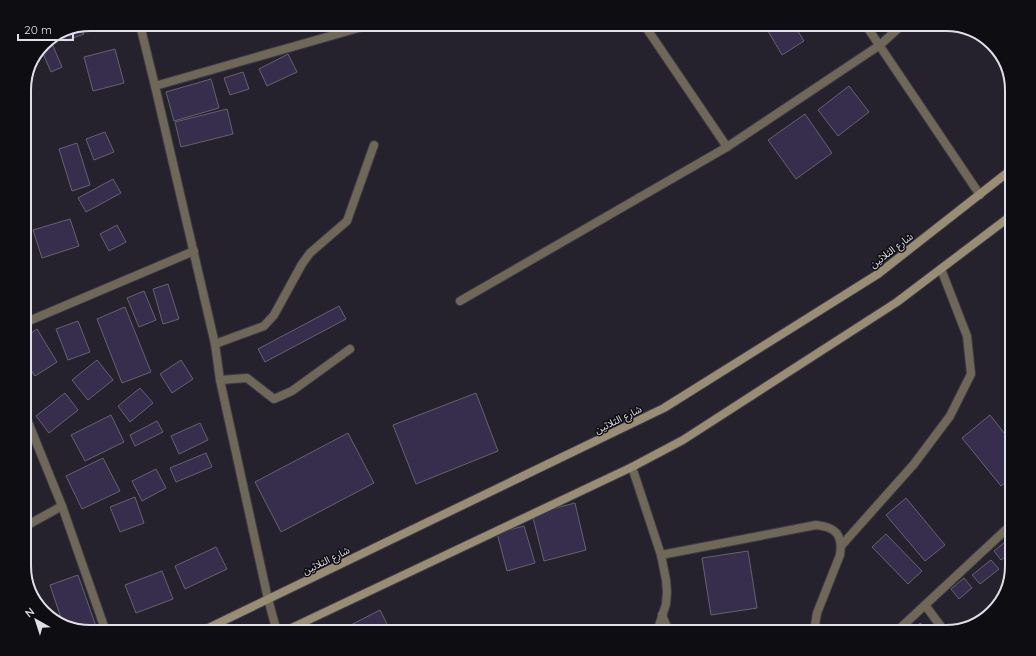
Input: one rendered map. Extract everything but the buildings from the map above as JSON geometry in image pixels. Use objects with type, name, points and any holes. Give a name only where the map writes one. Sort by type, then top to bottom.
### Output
[{"type":"street","points":[[142,31],[156,86],[215,344],[220,380],[268,599],[275,625]]},
{"type":"street","points":[[156,86],[348,31]]},
{"type":"street","points":[[648,31],[727,146]]},
{"type":"street","points":[[870,31],[980,195]]},
{"type":"street","points":[[460,300],[727,146],[880,45],[895,31]]},
{"type":"street","points":[[215,344],[264,326],[274,315],[302,264],[310,253],[347,221],[374,145]]},
{"type":"street","name":"شارع الثلاثين","points":[[214,625],[664,408],[878,274],[1005,175]]},
{"type":"street","points":[[298,625],[632,467],[683,440],[897,302],[1005,220]]},
{"type":"street","points":[[31,320],[194,251]]},
{"type":"street","points":[[841,546],[914,464],[950,416],[971,374],[967,336],[941,269]]},
{"type":"street","points":[[220,380],[247,378],[274,399],[292,391],[350,349]]},
{"type":"street","points":[[31,429],[62,506],[104,625]]},
{"type":"street","points":[[632,467],[661,555],[666,580],[666,604],[659,625]]},
{"type":"street","points":[[31,523],[62,506]]},
{"type":"street","points":[[661,555],[816,525],[825,526],[833,530],[839,537],[841,546],[840,555],[818,613],[815,625]]},
{"type":"street","points":[[904,625],[1005,531]]},
{"type":"street","points":[[925,605],[940,625]]},
{"type":"street","points":[[662,615],[667,625]]}]
